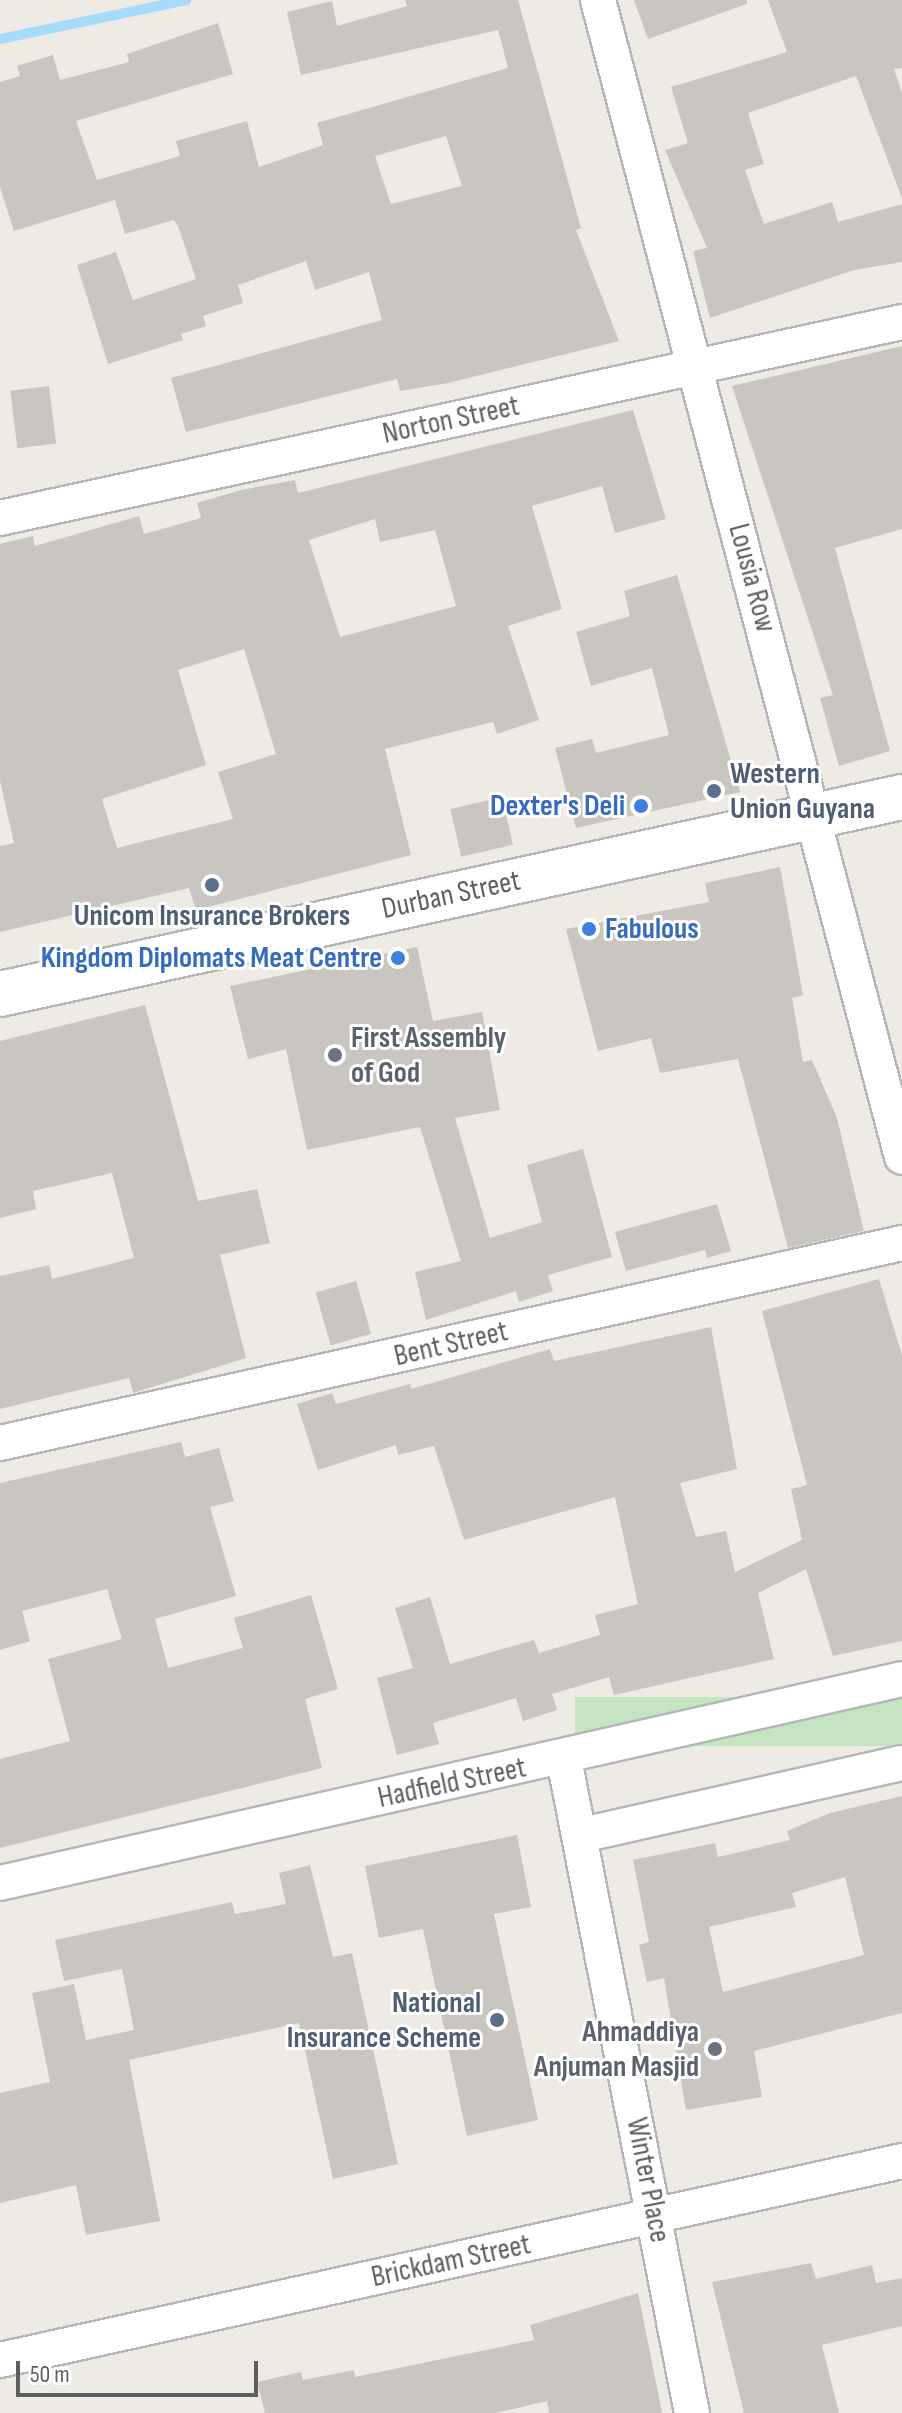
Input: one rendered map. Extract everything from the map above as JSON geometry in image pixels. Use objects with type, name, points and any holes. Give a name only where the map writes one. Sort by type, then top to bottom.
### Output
[{"type":"street","name":"Lousia Row","points":[[598,0],[817,816],[902,1157]]},
{"type":"street","name":"Norton Street","points":[[0,518],[902,322]]},
{"type":"street","name":"Durban Street","points":[[0,994],[902,797]]},
{"type":"street","name":"Bent Street","points":[[0,1443],[902,1243]]},
{"type":"street","name":"Hadfield Street","points":[[0,1883],[564,1759],[902,1679]]},
{"type":"street","name":"Winter Place","points":[[564,1759],[582,1835],[692,2413]]},
{"type":"street","points":[[582,1835],[902,1763]]},
{"type":"street","name":"Brickdam Street","points":[[0,2360],[902,2161]]},
{"type":"green space","points":[[575,1697],[902,1697],[902,1746],[575,1746]]},
{"type":"building","points":[[405,0],[518,0],[581,228],[576,230],[619,341],[448,383],[400,391],[397,379],[186,432],[171,378],[382,320],[369,272],[315,290],[306,261],[238,285],[243,303],[203,316],[206,326],[181,334],[183,340],[108,364],[77,265],[116,252],[133,300],[196,279],[178,226],[174,220],[125,234],[115,200],[14,231],[0,187],[0,82],[20,76],[17,66],[53,55],[60,80],[129,62],[127,54],[218,23],[233,74],[76,121],[97,180],[180,156],[176,141],[247,121],[259,167],[323,145],[317,123],[508,68],[498,30],[301,75],[287,12],[332,1],[337,26],[407,6]],"holes":[[[446,136],[462,186],[391,204],[375,156]]]},
{"type":"building","points":[[634,0],[747,0],[747,4],[648,39]]},
{"type":"building","points":[[768,0],[902,0],[902,68],[894,69],[902,93],[902,198],[856,76],[748,113],[764,164],[745,170],[764,224],[832,202],[838,222],[902,204],[902,262],[854,270],[710,318],[693,251],[707,248],[665,150],[688,143],[671,87],[787,52]]},
{"type":"building","points":[[902,346],[902,529],[835,548],[890,751],[839,766],[820,698],[833,695],[732,386]]},
{"type":"building","points":[[49,386],[56,444],[17,448],[10,391]]},
{"type":"building","points":[[633,410],[666,519],[615,533],[602,486],[532,506],[562,609],[508,626],[539,720],[497,734],[493,722],[385,749],[411,855],[196,910],[189,888],[0,932],[0,846],[14,843],[0,781],[0,544],[33,536],[35,546],[139,516],[144,534],[201,518],[197,503],[241,490],[295,480],[298,493]],"holes":[[[375,519],[380,542],[435,530],[456,606],[340,637],[309,540]],[[244,649],[276,754],[218,772],[233,819],[117,848],[102,799],[206,765],[178,670]]]},
{"type":"building","points":[[677,575],[740,792],[576,828],[555,748],[592,739],[596,753],[669,735],[652,668],[591,686],[576,632],[630,616],[624,591]]},
{"type":"building","points":[[502,797],[513,845],[461,857],[450,809]]},
{"type":"building","points":[[780,867],[803,995],[792,998],[803,1062],[812,1060],[837,1118],[864,1231],[788,1248],[738,1059],[660,1073],[651,1038],[598,1051],[566,929],[709,902],[705,883]]},
{"type":"building","points":[[417,947],[433,1021],[482,1012],[500,1110],[455,1118],[490,1238],[542,1222],[527,1165],[583,1149],[612,1257],[548,1275],[553,1291],[519,1302],[516,1291],[426,1320],[415,1272],[461,1261],[420,1127],[307,1150],[286,1049],[248,1059],[230,986]]},
{"type":"building","points":[[145,1005],[198,1201],[257,1189],[270,1243],[220,1255],[246,1358],[133,1393],[129,1378],[0,1409],[0,1276],[49,1265],[52,1279],[134,1258],[112,1173],[33,1191],[36,1209],[0,1218],[0,1041]]},
{"type":"building","points":[[717,1204],[731,1251],[707,1258],[705,1250],[626,1271],[615,1232]]},
{"type":"building","points":[[879,1279],[902,1355],[902,1641],[833,1656],[806,1569],[758,1593],[774,1659],[614,1695],[609,1677],[552,1694],[557,1710],[523,1721],[516,1698],[433,1723],[439,1744],[397,1755],[377,1678],[413,1668],[395,1608],[430,1597],[450,1664],[534,1640],[539,1653],[600,1635],[595,1615],[638,1604],[615,1497],[464,1540],[434,1446],[398,1455],[396,1445],[318,1470],[297,1404],[332,1393],[336,1404],[410,1384],[411,1389],[550,1349],[554,1361],[711,1327],[737,1469],[680,1483],[696,1537],[726,1531],[735,1572],[802,1540],[791,1489],[807,1485],[762,1311]]},
{"type":"building","points":[[356,1281],[371,1334],[331,1345],[316,1293]]},
{"type":"building","points":[[181,1442],[185,1457],[219,1448],[234,1501],[210,1507],[236,1596],[155,1619],[168,1668],[243,1648],[234,1618],[311,1595],[338,1689],[305,1699],[322,1768],[0,1848],[0,1759],[70,1741],[48,1659],[122,1639],[107,1589],[22,1611],[30,1641],[0,1650],[0,1483]]},
{"type":"building","points":[[902,1796],[902,2013],[754,2051],[762,2097],[686,2110],[664,1978],[647,1982],[639,1945],[649,1942],[633,1860],[715,1843],[718,1857],[790,1840],[787,1831],[830,1813]],"holes":[[[845,1877],[864,1955],[723,1992],[709,1927],[796,1907],[792,1893]]]},
{"type":"building","points":[[517,1835],[531,1907],[494,1914],[538,2120],[467,2136],[423,1929],[379,1938],[365,1866]]},
{"type":"building","points":[[310,1865],[333,1957],[352,1953],[398,2164],[333,2179],[299,2023],[129,2060],[160,2221],[86,2235],[76,2185],[0,2203],[0,2093],[50,2082],[32,1993],[74,1984],[86,2040],[134,2030],[122,1969],[64,1981],[55,1940],[232,1902],[235,1914],[286,1904],[279,1873]]},
{"type":"building","points":[[811,2263],[816,2279],[872,2265],[876,2283],[902,2278],[902,2326],[822,2345],[839,2413],[744,2413],[712,2282]]},
{"type":"building","points":[[638,2293],[662,2413],[549,2413],[547,2401],[496,2413],[265,2413],[257,2382],[301,2372],[303,2380],[354,2370],[355,2377],[534,2340],[530,2325]]},
{"type":"waterway","points":[[0,39],[186,0]]},
{"type":"place","name":"Western Union Guyana","points":[[714,791]]},
{"type":"place","name":"Dexter's Deli","points":[[641,806]]},
{"type":"place","name":"Unicom Insurance Brokers","points":[[212,885]]},
{"type":"place","name":"Fabulous","points":[[589,929]]},
{"type":"place","name":"Kingdom Diplomats Meat Centre","points":[[398,958]]},
{"type":"place","name":"First Assembly of God","points":[[335,1055]]},
{"type":"place","name":"National Insurance Scheme","points":[[497,2020]]},
{"type":"place","name":"Ahmaddiya Anjuman Masjid","points":[[715,2049]]}]
